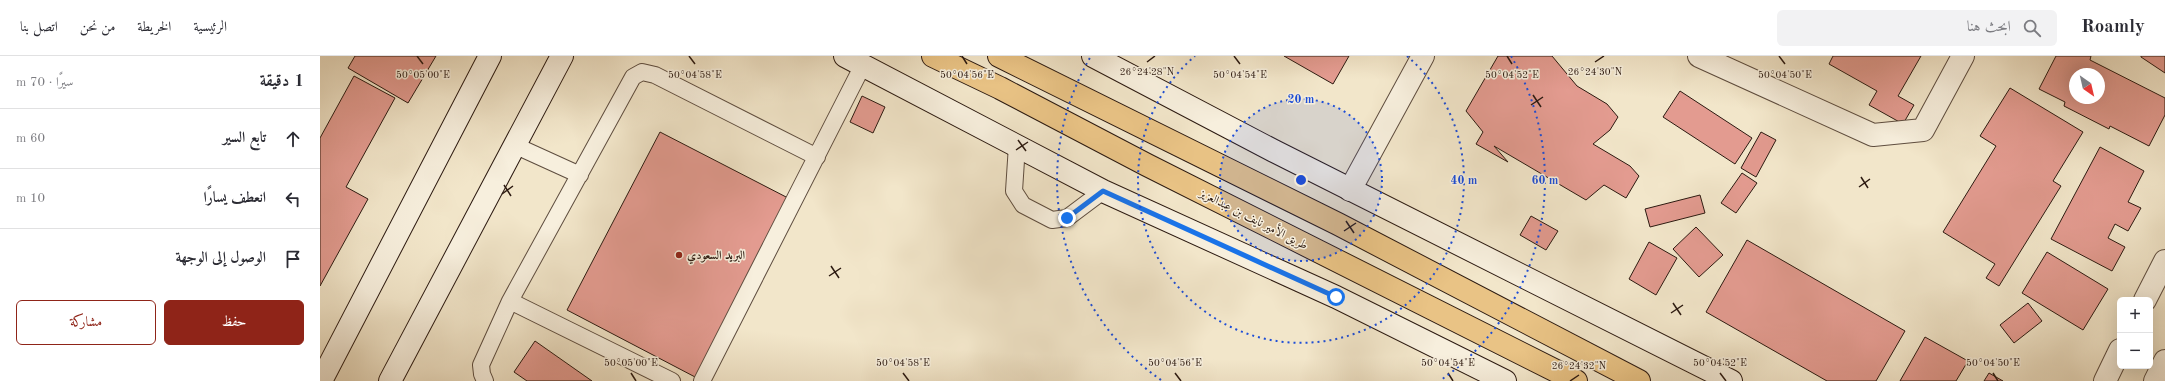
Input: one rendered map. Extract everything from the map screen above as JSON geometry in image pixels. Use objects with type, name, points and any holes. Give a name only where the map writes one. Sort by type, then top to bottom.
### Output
[{"type":"main road","name":"طريق الأمير نايف بن عبدالعزيز","points":[[933,56],[1000,88],[1147,165],[1576,381]]},
{"type":"main road","points":[[999,56],[1338,224],[1639,381]]},
{"type":"street","points":[[321,381],[490,56]]},
{"type":"street","points":[[390,381],[562,56]]},
{"type":"street","points":[[1093,56],[1350,190],[1731,381]]},
{"type":"street","points":[[1350,190],[1423,56]]},
{"type":"street","points":[[1699,56],[1874,135],[1923,130],[1963,56]]},
{"type":"street","points":[[854,61],[1103,191],[1336,297],[1505,381]]},
{"type":"street","points":[[2147,297],[2165,261]]},
{"type":"street","points":[[2105,381],[2117,356]]},
{"type":"street","points":[[2155,381],[2165,361]]},
{"type":"lane","points":[[702,381],[817,157],[854,61]]},
{"type":"lane","points":[[485,381],[482,374],[481,365],[510,301],[633,77],[642,72],[655,75],[817,157]]},
{"type":"lane","points":[[514,145],[580,175]]},
{"type":"lane","points":[[1017,145],[1014,191],[1019,200],[1035,211],[1052,220],[1067,218],[1103,191]]},
{"type":"lane","points":[[510,301],[672,381]]},
{"type":"building","points":[[355,56],[436,56],[408,103],[348,68]]},
{"type":"building","points":[[1284,56],[1349,56],[1333,84]]},
{"type":"building","points":[[1498,56],[1552,56],[1577,86],[1607,104],[1618,117],[1610,130],[1593,144],[1630,166],[1639,176],[1626,198],[1604,185],[1586,200],[1494,146],[1508,162],[1476,144],[1483,132],[1466,111]]},
{"type":"building","points":[[1833,56],[1921,56],[1898,96],[1914,105],[1903,124],[1869,105],[1877,91],[1829,64]]},
{"type":"building","points":[[2056,56],[2091,56],[2090,60],[2165,98],[2165,115],[2149,146],[2110,126],[2109,129],[2064,106],[2065,102],[2039,89]]},
{"type":"building","points":[[2165,56],[2165,73],[2141,57]]},
{"type":"building","points":[[354,76],[395,98],[346,187],[368,199],[320,286],[320,138]]},
{"type":"building","points":[[2010,88],[2083,132],[2053,181],[2061,186],[1999,286],[1986,278],[1995,264],[1943,232],[1996,146],[1980,136]]},
{"type":"building","points":[[1680,91],[1752,138],[1735,164],[1663,117]]},
{"type":"building","points":[[862,96],[885,107],[873,133],[850,122]]},
{"type":"building","name":"البريد السعودي","points":[[660,132],[790,199],[697,378],[567,310]]},
{"type":"building","points":[[1761,132],[1776,140],[1756,177],[1741,168]]},
{"type":"building","points":[[2100,147],[2144,171],[2128,202],[2141,208],[2128,231],[2115,224],[2108,238],[2125,247],[2112,271],[2051,239]]},
{"type":"building","points":[[1742,173],[1757,183],[1736,213],[1721,203]]},
{"type":"building","points":[[1700,195],[1705,213],[1650,227],[1645,209]]},
{"type":"building","points":[[1531,216],[1558,231],[1546,250],[1520,235]]},
{"type":"building","points":[[1696,227],[1723,255],[1699,277],[1673,249]]},
{"type":"building","points":[[1747,240],[1905,331],[1876,381],[1827,381],[1706,312]]},
{"type":"building","points":[[1649,242],[1677,258],[1656,295],[1629,279]]},
{"type":"building","points":[[2047,252],[2108,289],[2083,330],[2022,293]]},
{"type":"building","points":[[2028,303],[2042,321],[2014,343],[2000,325]]},
{"type":"building","points":[[1925,337],[1968,361],[1956,381],[1900,381]]},
{"type":"building","points":[[535,341],[592,381],[527,381],[514,372]]},
{"type":"building","points":[[1989,373],[2003,381],[1984,381]]},
{"type":"place","name":"البريد السعودي","points":[[679,255]]},
{"type":"route","points":[[1067,218],[1103,191],[1336,297]]}]
